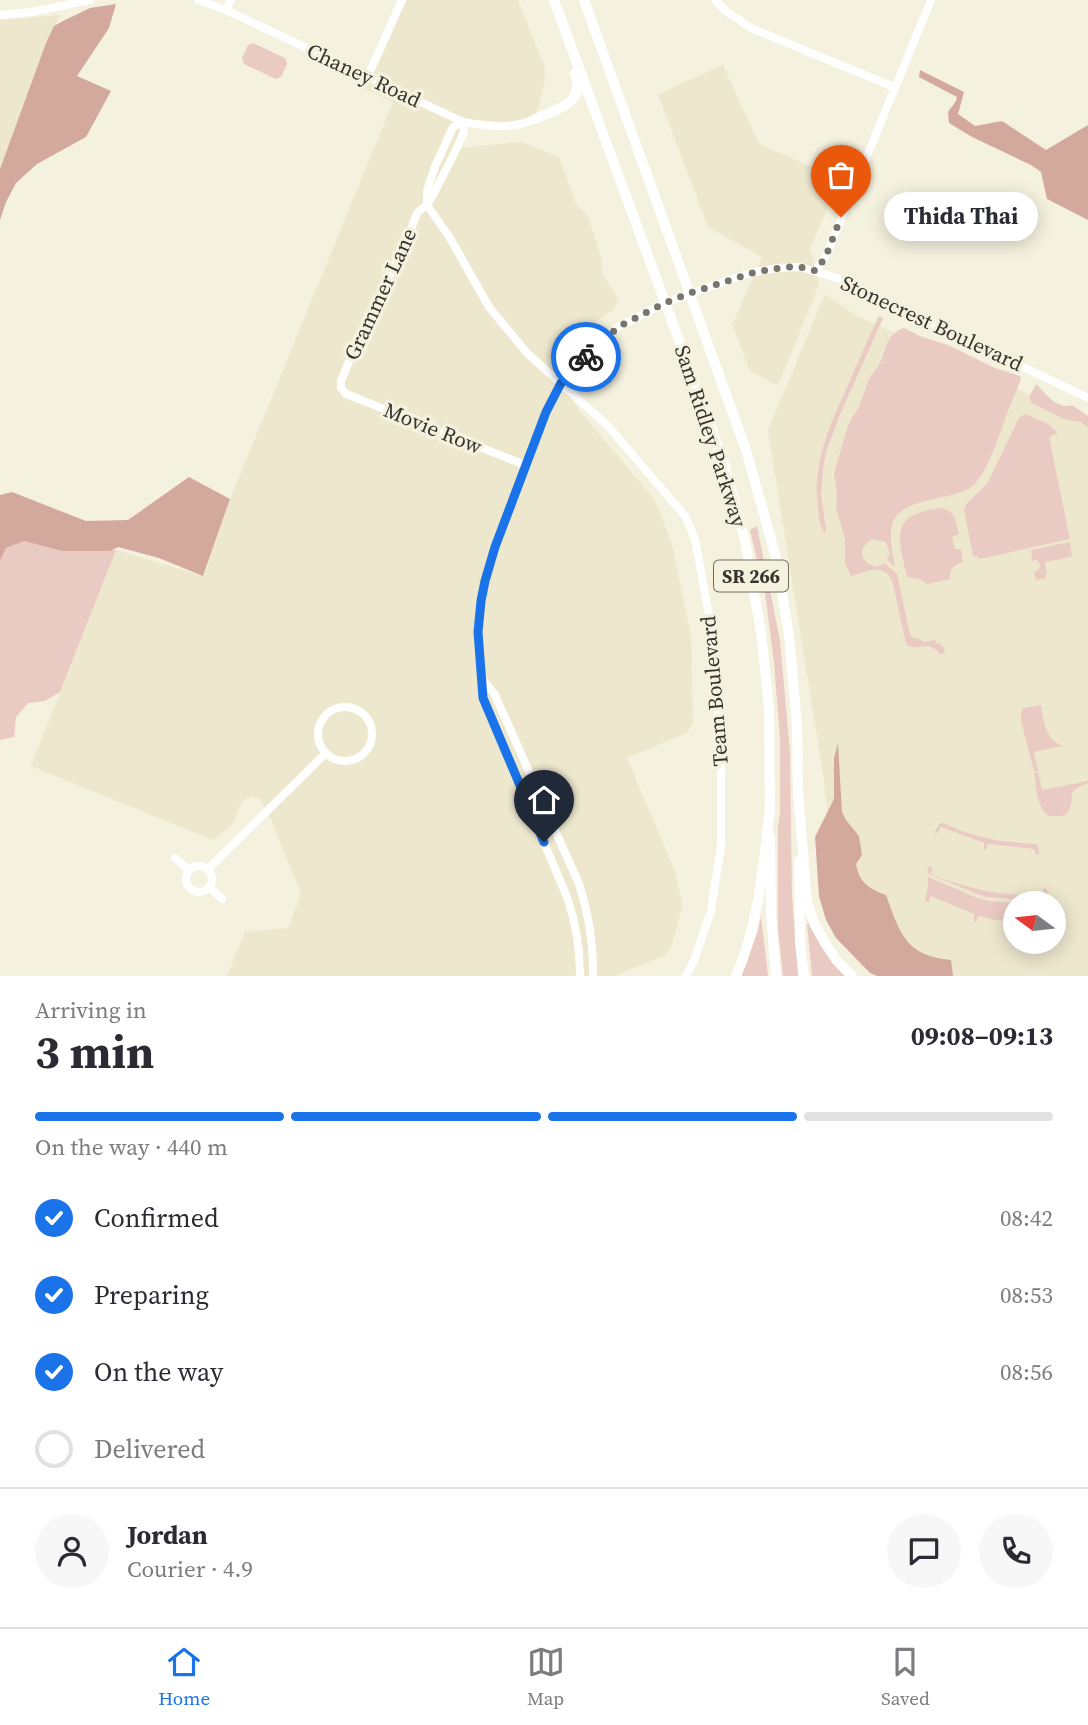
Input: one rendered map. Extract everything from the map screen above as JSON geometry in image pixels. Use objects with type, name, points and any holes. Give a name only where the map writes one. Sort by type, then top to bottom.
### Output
[{"type":"highway","points":[[798,792],[807,901],[814,923],[825,943],[837,961],[852,976]]},
{"type":"highway","points":[[736,976],[747,945],[760,887],[770,809]]},
{"type":"main road","points":[[534,119],[571,101],[578,89],[553,14],[552,0]]},
{"type":"main road","name":"Sam Ridley Parkway","points":[[552,0],[724,463],[745,541],[761,632],[769,708],[771,915],[776,976]]},
{"type":"main road","name":"Sam Ridley Parkway","points":[[584,0],[747,453],[776,558],[789,635],[796,724],[800,943],[804,976]]},
{"type":"street","points":[[0,15],[32,12],[90,0]]},
{"type":"street","name":"Chaney Road","points":[[198,0],[226,10],[463,122],[492,127],[522,125],[534,119]]},
{"type":"street","points":[[226,10],[231,0]]},
{"type":"street","points":[[368,76],[402,0]]},
{"type":"street","points":[[715,0],[727,12],[753,29],[894,88]]},
{"type":"street","points":[[816,271],[826,256],[931,0]]},
{"type":"street","points":[[417,213],[424,191],[453,128],[463,122],[464,132],[427,205]]},
{"type":"street","points":[[442,151],[453,156]]},
{"type":"street","points":[[427,205],[427,191],[434,169]]},
{"type":"street","name":"Grammer Lane","points":[[341,388],[348,364],[417,213],[427,205]]},
{"type":"street","name":"Team Boulevard","points":[[427,205],[450,238],[489,307],[527,353],[608,426],[685,516],[695,539],[715,648],[721,757],[721,846],[711,911],[686,976]]},
{"type":"street","name":"Stonecrest Boulevard","points":[[580,976],[580,951],[575,920],[483,698],[478,632],[485,581],[495,547],[546,412],[561,383],[618,327],[665,303],[755,272],[800,267],[852,285],[1088,398]]},
{"type":"street","name":"Movie Row","points":[[341,388],[346,394],[525,465]]},
{"type":"street","points":[[480,677],[494,693],[579,884],[592,936],[593,976]]},
{"type":"street","points":[[347,707],[366,717],[372,739],[360,757],[345,761],[326,753],[321,747],[318,732],[328,713],[347,707]]},
{"type":"street","points":[[208,869],[326,753]]},
{"type":"street","points":[[175,858],[189,870]]},
{"type":"street","points":[[197,865],[208,869],[212,878],[209,887],[198,892],[191,889],[186,882],[189,870],[197,865]]},
{"type":"street","points":[[209,887],[222,899]]},
{"type":"shaded area","points":[[402,0],[518,0],[544,65],[545,81],[535,119],[522,125],[464,122],[457,148],[521,142],[559,157],[576,203],[589,218],[602,261],[602,274],[618,298],[614,309],[562,346],[561,383],[579,410],[655,500],[672,544],[691,636],[693,722],[687,733],[627,758],[675,871],[683,906],[666,955],[614,976],[227,976],[245,932],[288,928],[301,894],[260,798],[245,799],[233,823],[213,840],[31,766],[116,550],[204,576],[230,499],[393,102],[363,88]]},
{"type":"shaded area","points":[[116,4],[109,28],[77,76],[111,91],[86,137],[37,164],[16,183],[0,220],[0,169],[54,26],[90,8]]},
{"type":"shaded area","points":[[60,15],[47,42],[0,169],[0,20]]},
{"type":"shaded area","points":[[253,43],[285,58],[287,64],[281,77],[276,79],[244,64],[242,58],[248,45]]},
{"type":"shaded area","points":[[723,65],[759,144],[840,179],[810,249],[819,285],[778,386],[750,371],[732,325],[762,257],[708,227],[658,94]]},
{"type":"shaded area","points":[[920,70],[964,92],[958,114],[975,126],[1002,121],[1046,150],[1088,125],[1088,220],[1047,199],[1041,172],[1031,165],[949,123],[948,112],[957,97],[919,77]]},
{"type":"shaded area","points":[[825,294],[857,316],[1088,421],[1088,976],[896,976],[838,907],[824,781],[768,430]]},
{"type":"shaded area","points":[[879,316],[883,318],[826,452],[821,494],[825,534],[819,518],[817,491],[820,460],[835,415]]},
{"type":"shaded area","points":[[904,328],[1021,378],[990,458],[976,483],[958,493],[916,504],[897,515],[891,534],[895,567],[887,560],[890,554],[886,542],[872,539],[862,551],[864,559],[871,565],[877,567],[884,563],[897,574],[910,634],[923,642],[935,640],[936,644],[940,643],[945,653],[940,655],[932,647],[906,644],[893,584],[885,572],[870,570],[851,576],[845,563],[845,539],[836,508],[834,473],[850,421],[859,407],[869,379],[880,363],[891,363],[880,362],[888,342],[894,333]]},
{"type":"shaded area","points":[[1036,384],[1057,403],[1072,405],[1088,416],[1088,427],[1031,403],[1029,397]]},
{"type":"shaded area","points":[[1026,414],[1050,425],[1057,433],[1049,437],[1070,539],[979,559],[973,556],[964,509],[987,484],[1019,418]]},
{"type":"shaded area","points":[[189,477],[230,499],[203,576],[159,558],[118,547],[110,551],[62,551],[24,541],[6,548],[0,561],[0,495],[12,492],[86,521],[128,520]]},
{"type":"shaded area","points":[[940,508],[954,516],[959,534],[952,537],[955,549],[961,549],[963,562],[953,568],[950,579],[927,584],[907,577],[901,550],[901,530],[912,516]]},
{"type":"shaded area","points":[[757,526],[780,640],[790,752],[792,894],[798,976],[783,976],[778,929],[780,739],[765,593],[750,530]]},
{"type":"shaded area","points":[[24,540],[62,551],[116,550],[60,692],[45,701],[28,703],[16,717],[14,737],[0,740],[0,561],[6,548]]},
{"type":"shaded area","points":[[1070,542],[1072,557],[1045,562],[1046,578],[1036,580],[1034,572],[1039,570],[1040,565],[1037,560],[1032,561],[1031,550]]},
{"type":"shaded area","points":[[1041,705],[1049,734],[1063,746],[1034,752],[1038,771],[1034,771],[1021,713],[1023,708]]},
{"type":"shaded area","points":[[838,743],[842,812],[859,836],[862,855],[856,864],[860,876],[870,887],[886,895],[907,941],[924,954],[951,960],[953,976],[877,976],[870,973],[836,938],[826,920],[819,896],[815,837],[834,799],[834,758]]},
{"type":"shaded area","points":[[1038,772],[1042,790],[1088,783],[1074,790],[1071,807],[1066,814],[1051,816],[1046,814],[1039,802],[1034,773]]},
{"type":"shaded area","points":[[939,824],[988,838],[1035,844],[1039,854],[1036,855],[1034,849],[988,844],[984,850],[984,843],[941,827],[935,833]]},
{"type":"shaded area","points":[[930,866],[931,874],[958,884],[1003,893],[1003,898],[985,897],[929,874],[927,869]]},
{"type":"shaded area","points":[[928,877],[980,899],[1003,902],[1003,921],[978,916],[974,922],[974,914],[931,896],[927,902],[925,900]]},
{"type":"shaded area","points":[[761,916],[768,976],[741,976],[758,931]]},
{"type":"shaded area","points":[[809,923],[850,976],[812,976]]},
{"type":"way so far","points":[[586,357],[618,327],[690,293],[755,272],[786,267],[816,271],[826,256],[841,217]]},
{"type":"place","name":"Thida Thai","points":[[841,217]]},
{"type":"route","points":[[544,842],[483,698],[478,632],[485,581],[525,465],[561,383],[586,357]]}]
